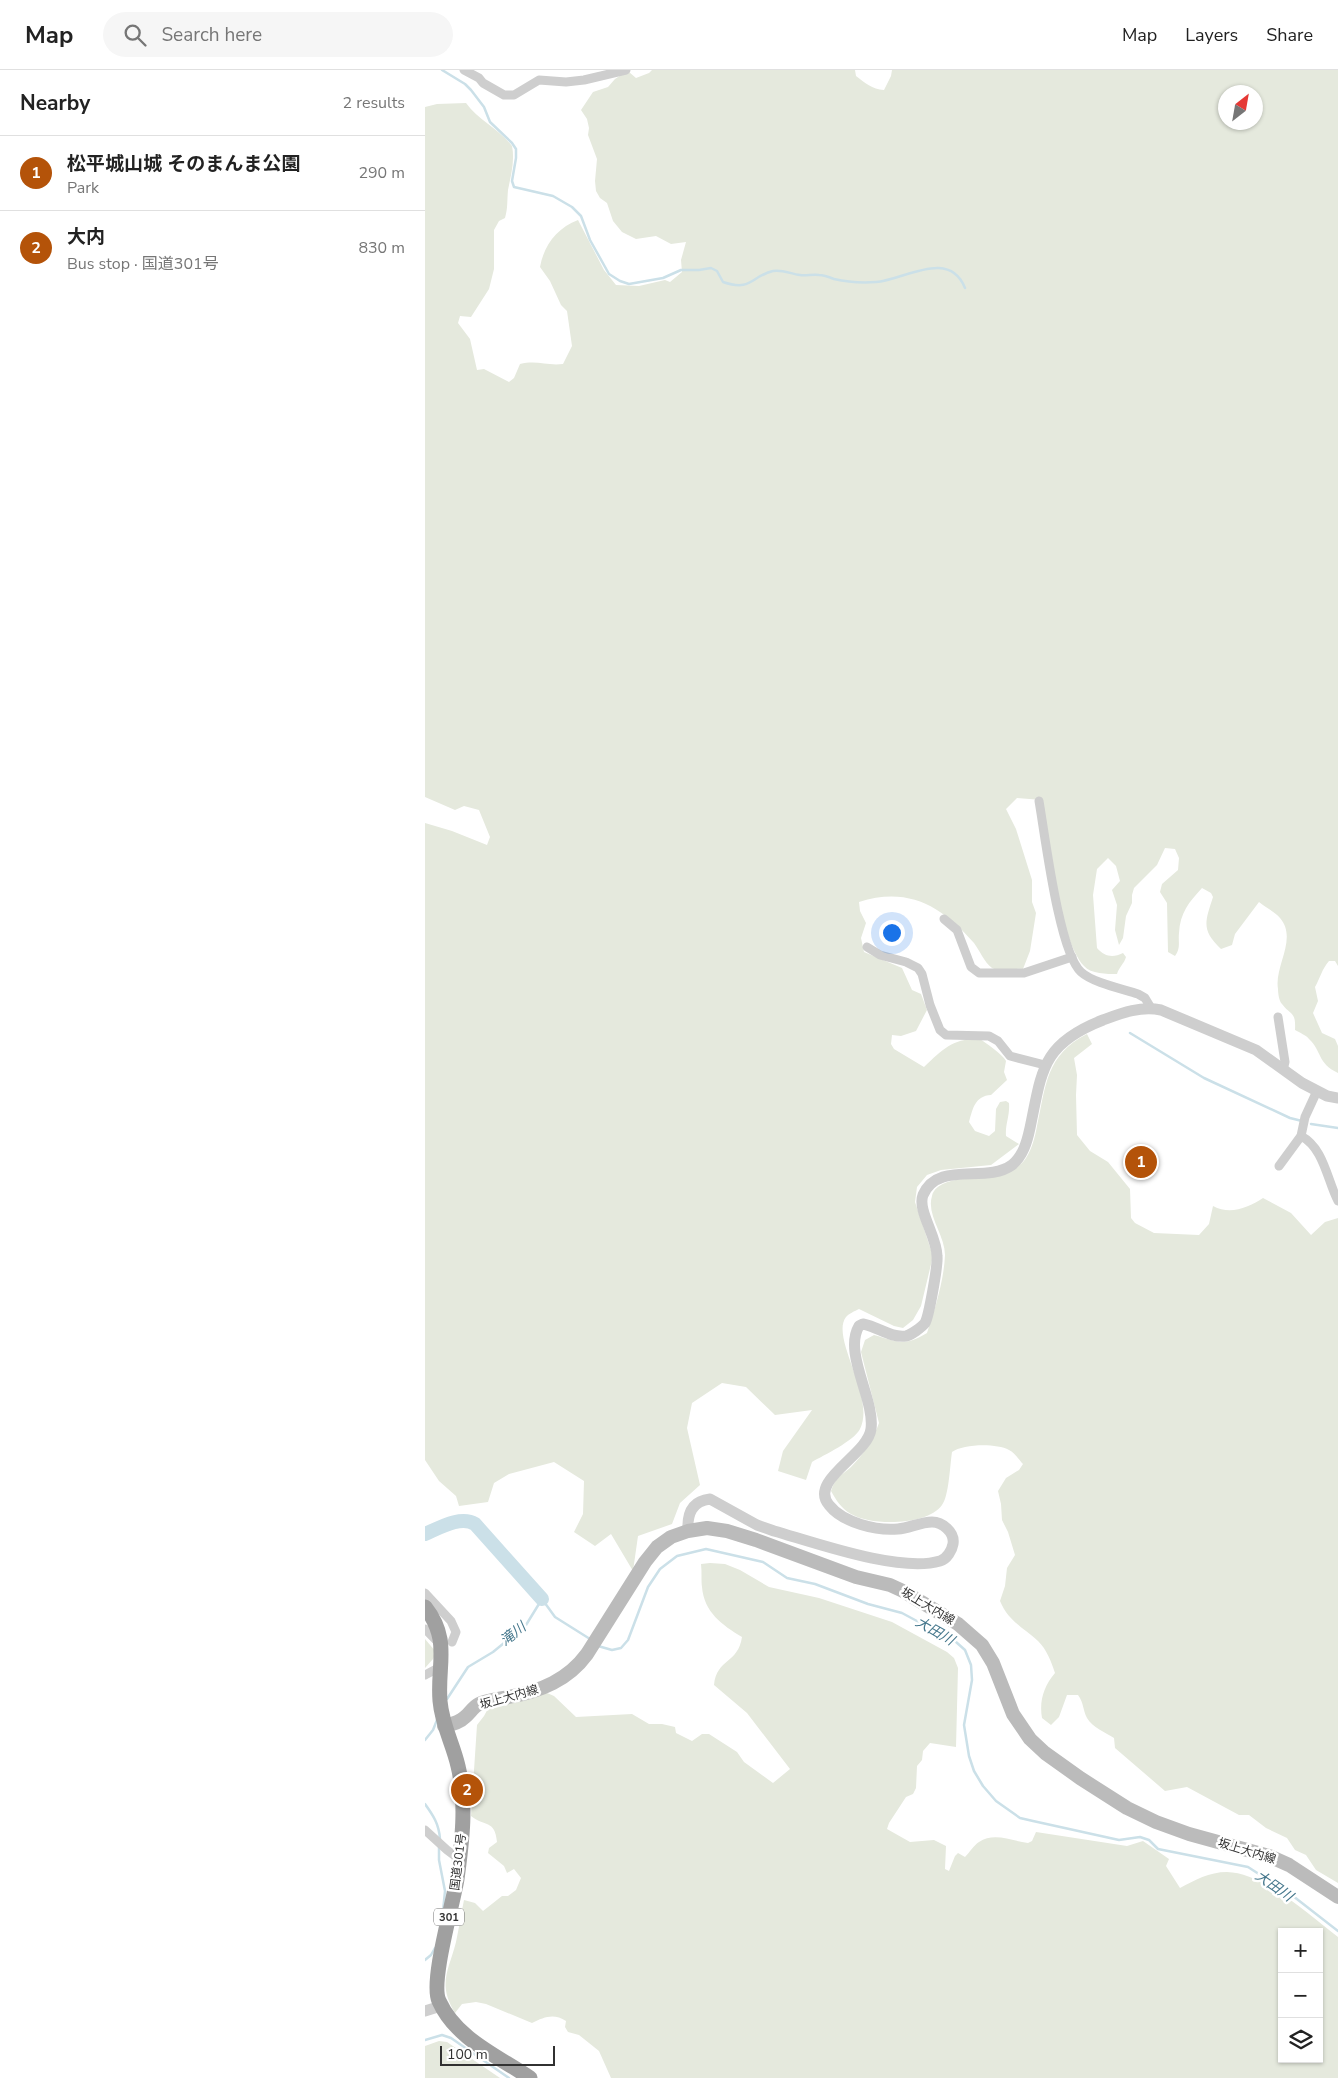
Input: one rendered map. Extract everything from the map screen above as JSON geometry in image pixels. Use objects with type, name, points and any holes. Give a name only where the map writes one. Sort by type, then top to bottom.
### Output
[{"type":"highway","name":"国道301号","points":[[425,1607],[447,1644],[442,1666],[441,1685],[443,1721],[462,1785],[462,1830],[453,1855],[437,1994],[441,2006],[464,2035],[530,2078]]},
{"type":"main road","name":"坂上大内線","points":[[443,1721],[463,1719],[473,1708],[483,1702],[520,1695],[553,1684],[577,1668],[652,1553],[671,1537],[688,1531],[707,1528],[727,1531],[856,1577],[890,1585],[903,1591],[958,1624],[982,1645],[993,1663],[1013,1714],[1030,1739],[1081,1778],[1127,1808],[1156,1822],[1189,1834],[1269,1856],[1289,1865],[1338,1897]]},
{"type":"street","points":[[464,70],[504,95],[514,95],[539,80],[566,82],[584,80],[626,70]]},
{"type":"street","points":[[1039,801],[1057,907],[1072,957],[1081,971],[1091,978],[1138,994],[1149,1002],[1151,1008]]},
{"type":"street","points":[[944,919],[957,930],[971,967],[979,973],[1024,973],[1072,957]]},
{"type":"street","points":[[867,946],[879,954],[912,964],[917,968],[922,974],[940,1030],[946,1035],[989,1036],[998,1041],[1010,1056],[1045,1065]]},
{"type":"street","points":[[688,1531],[687,1520],[693,1506],[703,1500],[710,1499],[757,1525],[774,1532],[889,1561],[917,1564],[942,1561],[949,1554],[953,1542],[950,1531],[942,1524],[932,1522],[899,1529],[873,1528],[851,1520],[828,1505],[824,1491],[826,1483],[865,1444],[871,1430],[854,1346],[857,1330],[863,1324],[898,1336],[910,1336],[925,1323],[938,1257],[934,1237],[922,1210],[924,1194],[931,1184],[943,1176],[987,1173],[1011,1166],[1019,1158],[1026,1144],[1045,1065],[1054,1050],[1070,1037],[1098,1022],[1128,1010],[1151,1008],[1175,1014],[1256,1050],[1283,1070],[1317,1091],[1327,1096],[1338,1098]]},
{"type":"street","points":[[1278,1017],[1285,1062],[1283,1070]]},
{"type":"street","points":[[1279,1166],[1301,1136],[1305,1117],[1317,1091]]},
{"type":"street","points":[[1301,1136],[1307,1139],[1325,1165],[1329,1181],[1338,1201]]},
{"type":"street","points":[[425,1592],[451,1621],[455,1632],[447,1644],[425,1629]]},
{"type":"street","points":[[425,1675],[442,1666]]},
{"type":"street","points":[[425,1830],[453,1855]]},
{"type":"street","points":[[425,2011],[441,2006]]},
{"type":"shaded area","points":[[652,70],[855,70],[856,76],[866,83],[884,90],[892,70],[1338,70],[1338,966],[1335,961],[1329,961],[1323,970],[1315,987],[1318,1001],[1313,1013],[1322,1033],[1335,1039],[1338,1046],[1338,1073],[1326,1065],[1313,1043],[1305,1035],[1295,1030],[1294,1017],[1280,1001],[1278,980],[1287,935],[1285,926],[1280,918],[1259,902],[1235,934],[1232,945],[1221,949],[1210,936],[1206,925],[1213,897],[1211,893],[1202,888],[1189,903],[1181,919],[1177,953],[1175,956],[1168,952],[1167,903],[1160,892],[1162,884],[1178,870],[1179,858],[1175,849],[1165,848],[1157,865],[1134,888],[1132,903],[1126,916],[1123,938],[1119,945],[1115,930],[1117,905],[1112,890],[1120,881],[1116,866],[1108,858],[1097,869],[1093,895],[1097,948],[1106,955],[1116,956],[1123,953],[1126,957],[1117,974],[1104,974],[1087,969],[1075,952],[1061,911],[1051,862],[1042,800],[1017,798],[1006,809],[1016,829],[1032,880],[1032,902],[1036,913],[1030,951],[1023,969],[999,970],[992,968],[962,930],[936,910],[923,903],[893,896],[859,902],[860,911],[866,923],[861,938],[864,952],[902,968],[912,990],[921,994],[927,1010],[916,1031],[901,1036],[892,1035],[891,1044],[894,1049],[924,1067],[942,1050],[954,1043],[978,1038],[989,1045],[1006,1061],[1004,1072],[1007,1080],[991,1095],[978,1100],[973,1108],[969,1122],[975,1131],[989,1136],[995,1131],[996,1109],[1000,1102],[1006,1101],[1009,1103],[1009,1108],[1006,1136],[1019,1144],[991,1165],[941,1170],[927,1175],[917,1187],[915,1202],[933,1256],[921,1306],[913,1320],[903,1328],[894,1326],[859,1309],[846,1317],[843,1327],[844,1339],[862,1401],[863,1416],[857,1434],[831,1452],[812,1462],[806,1480],[778,1471],[783,1451],[812,1410],[775,1415],[746,1387],[722,1383],[692,1403],[687,1428],[700,1485],[680,1503],[672,1524],[638,1536],[633,1571],[611,1534],[595,1546],[574,1532],[583,1514],[584,1481],[554,1462],[509,1474],[494,1483],[488,1502],[459,1506],[456,1496],[439,1481],[425,1460],[425,823],[487,845],[490,837],[479,810],[464,806],[455,810],[425,797],[425,107],[437,104],[466,103],[512,146],[513,163],[508,190],[507,211],[505,218],[499,221],[494,230],[494,269],[489,289],[471,317],[460,316],[458,323],[470,339],[477,370],[484,369],[509,382],[514,378],[520,364],[563,364],[572,346],[567,311],[561,305],[550,281],[540,267],[548,245],[558,233],[571,223],[578,220],[604,270],[616,285],[639,286],[665,280],[670,282],[682,272],[681,260],[686,242],[671,244],[656,236],[636,239],[622,232],[613,221],[607,203],[600,198],[596,191],[597,159],[588,135],[587,119],[581,110],[593,92],[608,87],[624,73],[629,72],[636,78]]},
{"type":"shaded area","points":[[1087,1034],[1092,1044],[1074,1058],[1077,1075],[1077,1135],[1090,1151],[1108,1162],[1130,1189],[1131,1218],[1135,1223],[1154,1233],[1199,1235],[1209,1224],[1213,1206],[1226,1210],[1239,1209],[1263,1198],[1291,1213],[1311,1235],[1325,1222],[1338,1218],[1338,1883],[1316,1870],[1306,1855],[1295,1850],[1287,1838],[1266,1828],[1249,1815],[1239,1815],[1187,1787],[1165,1791],[1115,1748],[1114,1738],[1089,1721],[1078,1695],[1067,1695],[1059,1717],[1051,1725],[1042,1718],[1042,1700],[1045,1688],[1055,1673],[1041,1644],[1007,1614],[1000,1601],[1005,1586],[1007,1568],[1015,1555],[1002,1520],[998,1491],[1006,1478],[1019,1470],[1023,1464],[1011,1451],[996,1446],[980,1445],[964,1447],[952,1452],[948,1488],[942,1505],[935,1512],[912,1520],[885,1522],[860,1518],[844,1509],[831,1491],[837,1479],[864,1452],[879,1423],[861,1352],[865,1340],[874,1335],[906,1342],[927,1333],[941,1284],[945,1255],[942,1240],[933,1218],[932,1196],[938,1187],[948,1182],[1004,1173],[1017,1167],[1026,1158],[1034,1139],[1050,1072],[1063,1051],[1073,1042]]},
{"type":"shaded area","points":[[701,1564],[725,1564],[740,1570],[769,1587],[819,1598],[892,1622],[947,1652],[954,1658],[958,1668],[956,1747],[930,1743],[923,1751],[922,1760],[917,1766],[916,1788],[913,1794],[906,1797],[887,1829],[910,1842],[934,1840],[946,1846],[945,1869],[949,1871],[958,1853],[965,1857],[977,1843],[985,1839],[997,1837],[1028,1843],[1032,1841],[1036,1832],[1127,1846],[1143,1841],[1169,1859],[1166,1866],[1180,1888],[1214,1873],[1241,1874],[1271,1887],[1300,1907],[1338,1937],[1338,2078],[611,2078],[599,2051],[579,2035],[568,2032],[565,2027],[566,2021],[562,2019],[549,2017],[532,2023],[486,2004],[476,2002],[462,2004],[455,2013],[447,1994],[446,1977],[456,1942],[464,1900],[475,1903],[483,1911],[502,1896],[508,1896],[516,1890],[521,1878],[514,1869],[507,1873],[504,1866],[488,1853],[489,1848],[497,1842],[494,1830],[488,1824],[471,1816],[477,1725],[490,1705],[547,1693],[554,1696],[576,1717],[632,1714],[649,1724],[675,1727],[676,1733],[692,1741],[702,1734],[709,1734],[737,1752],[744,1762],[773,1783],[790,1769],[747,1713],[714,1685],[719,1670],[736,1652],[742,1637],[728,1628],[710,1611],[703,1596]]},
{"type":"shaded area","points":[[425,1639],[436,1652],[425,1668]]},
{"type":"shaded area","points":[[439,2041],[447,2042],[500,2078],[425,2078],[425,2046]]},
{"type":"waterway","points":[[442,70],[465,84],[471,90],[484,107],[490,122],[516,149],[512,181],[514,187],[553,196],[572,207],[581,216],[590,240],[609,274],[620,281],[629,284],[663,278],[681,270],[711,268],[717,271],[723,282],[733,285],[746,284],[773,271],[802,275],[823,275],[849,282],[876,282],[925,269],[937,268],[948,270],[958,276],[965,288]]},
{"type":"waterway","points":[[1130,1033],[1204,1078],[1290,1118],[1302,1121]]},
{"type":"waterway","points":[[1311,1124],[1338,1128]]},
{"type":"waterway","name":"滝川","points":[[425,1534],[457,1522],[463,1521],[475,1524],[542,1599]]},
{"type":"waterway","name":"大田川","points":[[598,1646],[612,1650],[621,1648],[628,1640],[648,1587],[660,1569],[677,1556],[706,1549],[763,1562],[787,1578],[815,1584],[868,1604],[902,1613],[956,1642],[965,1650],[971,1665],[972,1680],[964,1725],[969,1756],[974,1771],[983,1786],[996,1801],[1020,1818],[1119,1840],[1140,1837],[1149,1840],[1158,1849],[1248,1867],[1293,1896],[1338,1931]]},
{"type":"waterway","name":"滝川","points":[[447,1699],[468,1667],[493,1652],[526,1625],[542,1599],[555,1617],[590,1639]]},
{"type":"waterway","name":"滝川","points":[[425,1740],[433,1730],[437,1720]]},
{"type":"waterway","name":"滝川","points":[[425,1804],[435,1820],[440,1839]]},
{"type":"waterway","name":"滝川","points":[[439,1847],[439,1860],[445,1891],[443,1911]]},
{"type":"waterway","name":"滝川","points":[[425,1960],[435,1948]]},
{"type":"waterway","name":"滝川","points":[[425,2040],[442,2035],[451,2038],[509,2078]]},
{"type":"place","name":"松平城山城 そのまんま公園","points":[[1141,1162]]},
{"type":"place","name":"大内","points":[[467,1790]]}]
